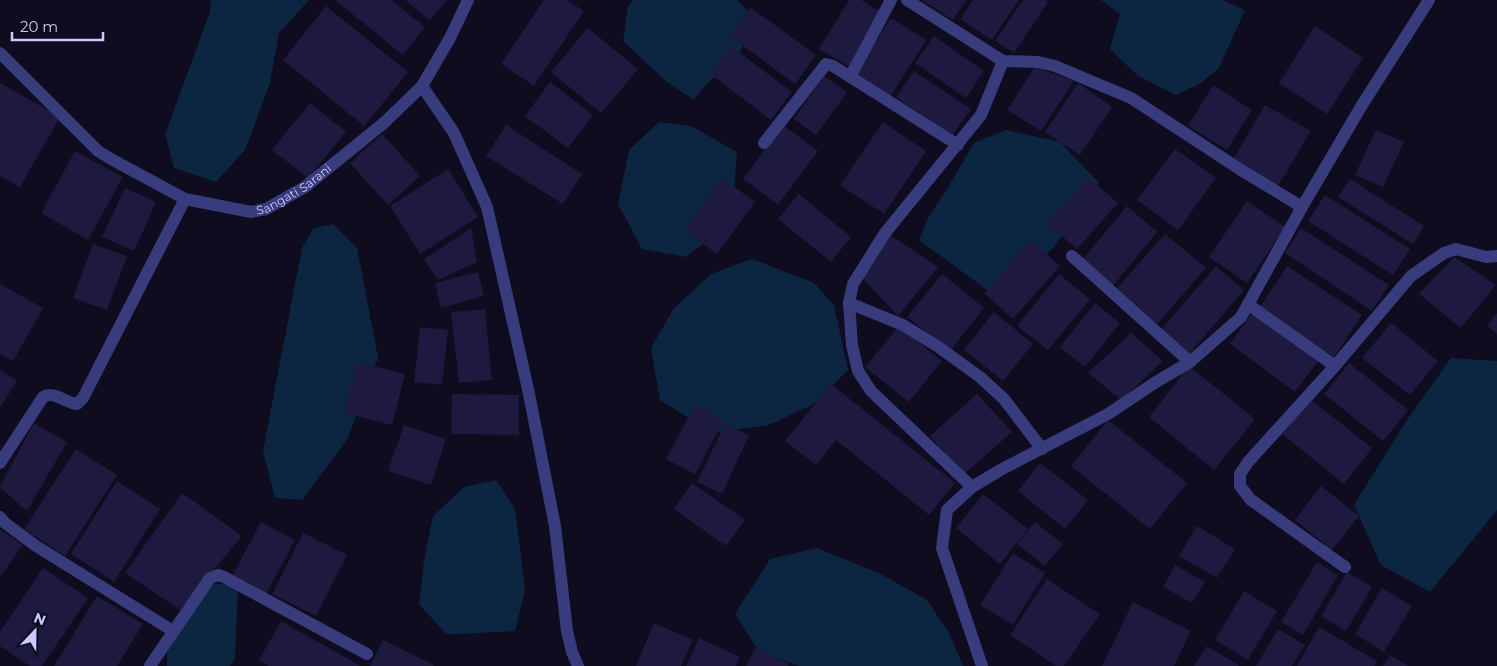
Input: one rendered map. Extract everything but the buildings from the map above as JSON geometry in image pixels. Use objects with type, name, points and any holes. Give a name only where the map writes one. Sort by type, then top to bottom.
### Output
[{"type":"street","name":"Sangati Sarani","points":[[0,53],[98,150],[111,159],[185,199],[251,212],[266,209],[305,187],[385,122],[422,86],[450,38],[468,0]]},
{"type":"street","points":[[850,77],[891,0]]},
{"type":"street","points":[[907,0],[1003,61],[1038,62],[1055,66],[1132,98],[1241,170],[1302,207]]},
{"type":"street","points":[[982,666],[942,548],[947,510],[972,487],[1108,414],[1190,362],[1241,317],[1302,207],[1362,105],[1429,0]]},
{"type":"street","points":[[972,487],[871,391],[858,371],[852,345],[849,302],[853,284],[885,233],[981,115],[1003,61]]},
{"type":"street","points":[[764,143],[826,64],[833,66],[958,145]]},
{"type":"street","points":[[422,86],[454,133],[486,207],[528,389],[555,526],[567,631],[572,652],[578,666]]},
{"type":"street","points":[[0,463],[43,397],[48,394],[53,395],[71,404],[77,404],[84,398],[185,199]]},
{"type":"street","points":[[1345,567],[1251,500],[1240,486],[1240,474],[1248,462],[1335,366],[1412,276],[1444,253],[1456,249],[1486,256],[1497,256]]},
{"type":"street","points":[[1072,256],[1190,362]]},
{"type":"street","points":[[849,302],[903,325],[937,346],[980,377],[1004,399],[1042,449]]},
{"type":"street","points":[[1249,305],[1335,366]]},
{"type":"street","points":[[0,517],[36,546],[173,631]]},
{"type":"street","points":[[150,666],[210,578],[218,575],[367,654]]},
{"type":"water","points":[[211,0],[309,0],[279,33],[270,83],[245,150],[216,182],[174,168],[165,134],[210,12]]},
{"type":"water","points":[[633,0],[738,0],[753,18],[738,57],[703,87],[694,100],[667,82],[623,41],[628,6]]},
{"type":"water","points":[[1101,0],[1222,0],[1245,10],[1219,68],[1201,83],[1176,95],[1138,76],[1110,49],[1120,14]]},
{"type":"water","points":[[659,122],[691,126],[737,152],[734,191],[703,244],[686,257],[642,249],[618,204],[629,150]]},
{"type":"water","points":[[1006,130],[1060,142],[1099,183],[1054,247],[998,298],[919,240],[928,218],[974,143]]},
{"type":"water","points":[[333,224],[357,248],[378,357],[347,440],[302,500],[275,498],[263,451],[302,248],[314,228]]},
{"type":"water","points":[[752,259],[814,283],[834,305],[848,370],[814,404],[769,425],[713,433],[660,400],[651,348],[674,308],[711,274]]},
{"type":"water","points":[[1451,358],[1497,361],[1497,510],[1430,592],[1381,565],[1354,505],[1407,420]]},
{"type":"water","points":[[496,480],[515,509],[525,590],[515,631],[446,634],[419,604],[424,561],[433,516],[464,487]]},
{"type":"water","points":[[817,548],[881,574],[927,600],[949,633],[963,666],[800,666],[760,653],[735,614],[770,559]]},
{"type":"water","points":[[210,583],[238,586],[235,658],[230,666],[167,666],[167,652],[186,617]]}]
